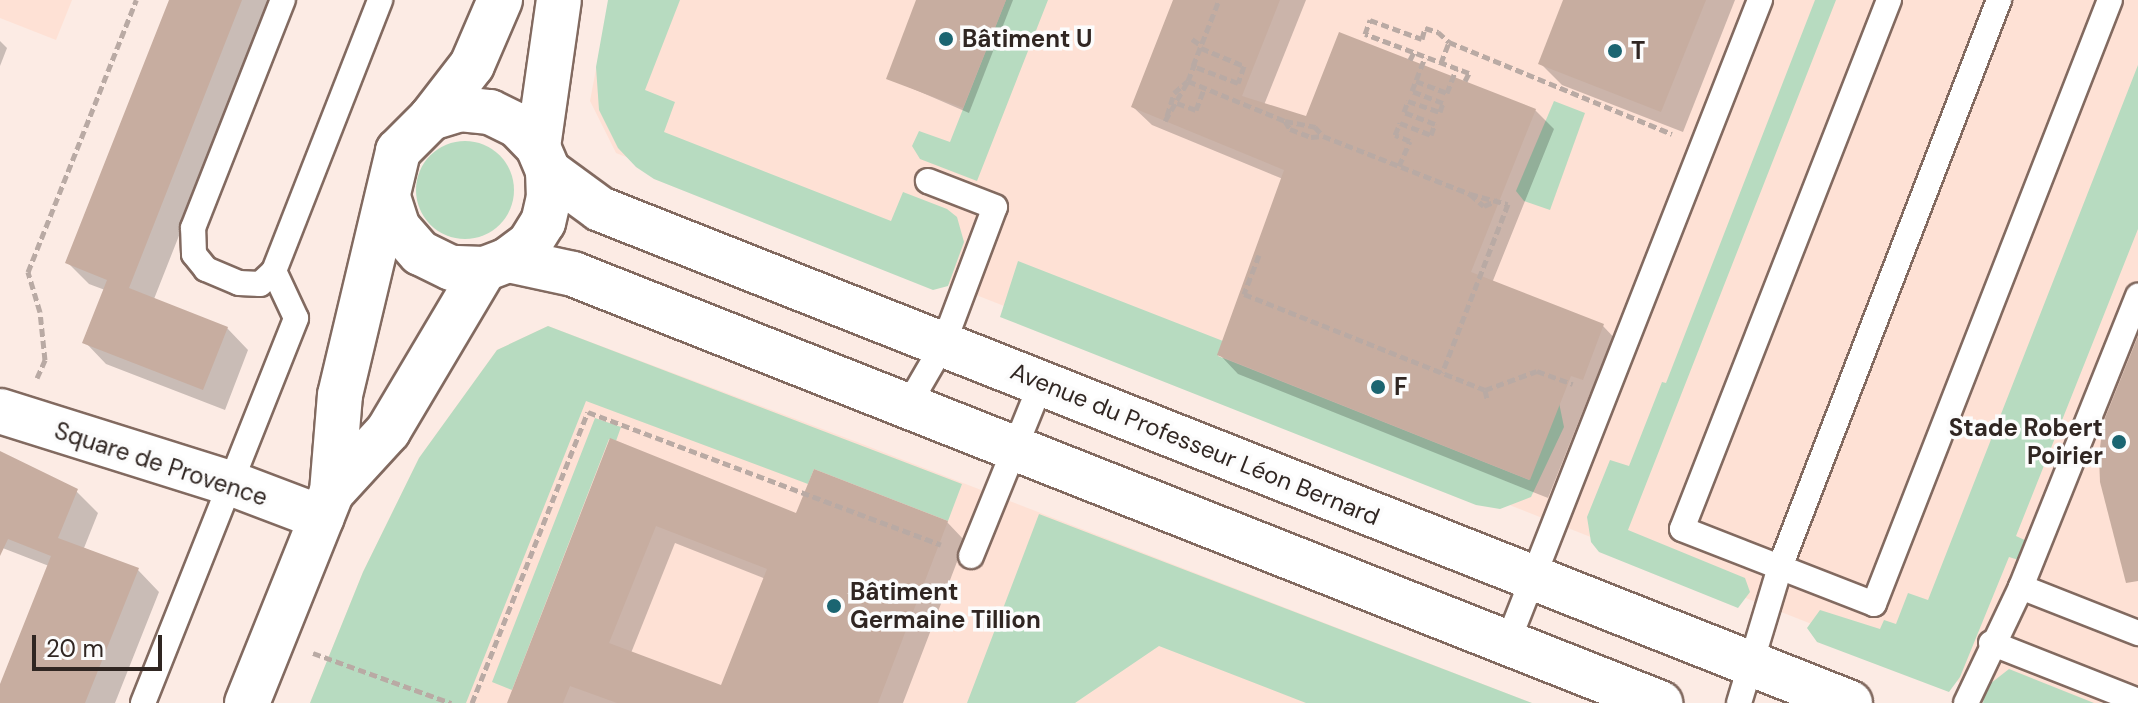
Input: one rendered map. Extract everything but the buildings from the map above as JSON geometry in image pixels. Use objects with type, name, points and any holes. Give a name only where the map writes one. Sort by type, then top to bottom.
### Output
[{"type":"street","points":[[247,703],[327,505],[340,395],[398,151],[431,118],[472,65],[500,0]]},
{"type":"street","points":[[327,505],[388,431],[496,264],[529,244],[543,222],[549,197],[543,159],[559,0]]},
{"type":"street","points":[[431,118],[460,109],[490,112],[517,125],[543,159]]},
{"type":"street","name":"Avenue du Professeur Léon Bernard","points":[[543,159],[600,209],[1532,578],[1745,684],[1850,703]]},
{"type":"street","points":[[388,197],[398,228],[420,253],[451,268],[496,264],[573,274],[1660,703]]},
{"type":"street","name":"Square de Provence","points":[[10,415],[230,483],[327,505]]},
{"type":"lane","points":[[283,0],[193,228],[194,254],[206,269],[249,284],[260,284],[274,271],[380,0]]},
{"type":"lane","points":[[1507,644],[1760,0]]},
{"type":"lane","points":[[1889,0],[1682,529],[1874,604],[2110,0]]},
{"type":"lane","points":[[1745,684],[1780,567],[1999,0]]},
{"type":"lane","points":[[907,407],[943,345],[995,207],[928,181]]},
{"type":"lane","points":[[143,703],[296,318],[274,271]]},
{"type":"lane","points":[[1966,703],[1991,643],[2021,587],[2138,296]]},
{"type":"lane","points":[[971,556],[1041,384]]},
{"type":"lane","points":[[2021,587],[2138,633]]},
{"type":"lane","points":[[1991,643],[2138,701]]},
{"type":"path","points":[[10,415],[45,360],[40,312],[28,272],[136,0]]},
{"type":"path","points":[[1188,81],[1174,93],[1165,121],[1188,81],[1219,0]]},
{"type":"path","points":[[1465,81],[1469,73],[1365,34],[1370,20],[1422,39],[1425,28],[1449,42],[1702,146]]},
{"type":"path","points":[[1192,40],[1244,66],[1238,83],[1193,66],[1201,47]]},
{"type":"path","points":[[1441,63],[1449,42]]},
{"type":"path","points":[[1410,60],[1414,52]]},
{"type":"path","points":[[1399,166],[1410,141],[1395,135],[1400,123],[1431,135],[1435,124],[1404,112],[1408,101],[1440,112],[1443,103],[1412,91],[1425,57]]},
{"type":"path","points":[[1416,81],[1447,93],[1456,69]]},
{"type":"path","points":[[1188,81],[1285,121],[1311,137],[1323,136],[1470,194],[1499,199],[1508,204],[1442,373]]},
{"type":"path","points":[[1177,103],[1196,110],[1204,88]]},
{"type":"path","points":[[1285,121],[1315,127],[1323,136]]},
{"type":"path","points":[[1470,194],[1484,206],[1499,199]]},
{"type":"path","points":[[1259,255],[1244,294],[1292,317],[1485,390],[1537,371],[1605,396]]},
{"type":"path","points":[[1485,390],[1487,399]]},
{"type":"path","points":[[472,703],[588,412],[971,556]]},
{"type":"path","points":[[312,638],[306,651],[451,703]]},
{"type":"shaded area","points":[[0,0],[72,0],[56,40],[0,18]]},
{"type":"shaded area","points":[[609,0],[2138,0],[2138,703],[2012,703],[616,153],[590,101]]},
{"type":"shaded area","points":[[548,326],[1532,703],[310,703],[363,572],[419,458],[497,350]]},
{"type":"green space","points":[[608,0],[680,0],[645,90],[675,102],[664,132],[891,221],[903,192],[947,209],[957,217],[964,242],[948,286],[933,290],[654,179],[636,167],[618,148],[599,110],[596,67]]},
{"type":"green space","points":[[1006,0],[1048,0],[977,181],[920,159],[912,146],[919,131],[950,142]]},
{"type":"green space","points":[[1815,0],[1836,0],[1628,530],[1745,578],[1750,592],[1738,608],[1599,552],[1591,542],[1587,517],[1610,460],[1629,466],[1662,382],[1666,383]]},
{"type":"green space","points":[[2138,65],[2138,229],[2016,536],[2029,542],[2022,561],[2009,557],[1960,677],[1949,692],[1817,642],[1807,628],[1820,610],[1880,629],[1884,620],[1896,624],[1908,593],[1928,600]]},
{"type":"green space","points":[[1554,101],[1585,113],[1550,210],[1524,201],[1516,191]]},
{"type":"green space","points":[[465,141],[484,145],[500,155],[510,171],[514,190],[510,209],[500,225],[484,235],[465,239],[446,235],[430,225],[420,209],[416,190],[420,171],[430,155],[446,145]]},
{"type":"green space","points":[[1018,261],[1223,341],[1218,356],[1529,480],[1556,388],[1564,427],[1531,497],[1500,509],[1476,505],[1000,317]]},
{"type":"green space","points":[[548,326],[962,484],[948,521],[814,469],[808,484],[586,401],[466,703],[310,703],[363,572],[419,458],[497,350]]},
{"type":"green space","points":[[595,418],[621,427],[616,441],[609,439],[512,690],[492,682]]},
{"type":"green space","points":[[1039,514],[1532,703],[1306,703],[1159,646],[1075,703],[967,703]]},
{"type":"green space","points":[[2009,669],[2094,703],[1983,703],[1986,687]]},
{"type":"place","name":"Bâtiment U","points":[[946,39]]},
{"type":"place","name":"T","points":[[1615,51]]},
{"type":"place","name":"F","points":[[1378,387]]},
{"type":"place","name":"Stade Robert Poirier","points":[[2119,442]]},
{"type":"place","name":"Bâtiment Germaine Tillion","points":[[834,606]]}]
